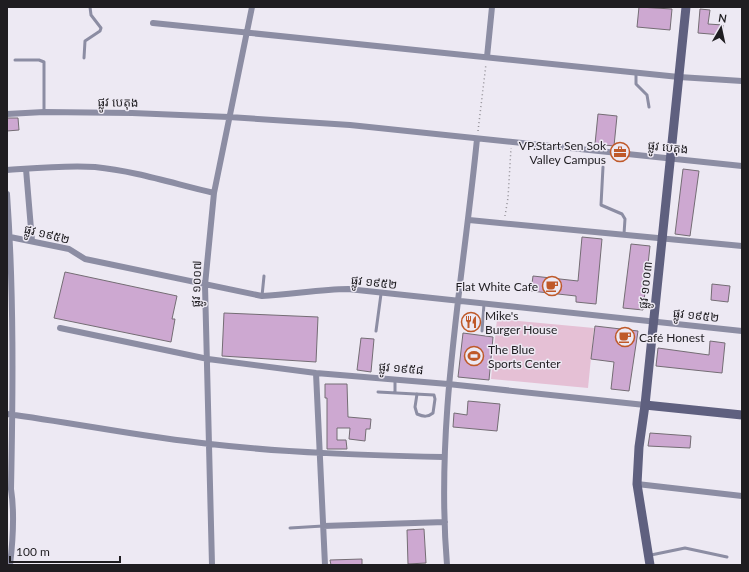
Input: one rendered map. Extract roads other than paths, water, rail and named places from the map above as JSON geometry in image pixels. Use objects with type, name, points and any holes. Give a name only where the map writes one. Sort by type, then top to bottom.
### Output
[{"type":"street","name":"ផ្លូវ ១០០៧","points":[[212,565],[206,285],[214,193],[252,7]]},
{"type":"street","points":[[487,57],[492,7]]},
{"type":"street","name":"ផ្លូវ ១០០៣","points":[[650,565],[637,484],[639,447],[645,405],[686,7]]},
{"type":"street","points":[[153,23],[679,77],[742,81]]},
{"type":"street","name":"ផ្លូវ បេតុង","points":[[7,114],[44,112],[229,117],[350,125],[742,166]]},
{"type":"street","points":[[447,565],[443,456],[448,384],[469,220],[477,139]]},
{"type":"street","points":[[7,170],[95,167],[214,193]]},
{"type":"street","points":[[26,169],[32,241]]},
{"type":"street","points":[[7,194],[10,237],[9,489],[13,502],[13,534],[10,565]]},
{"type":"street","points":[[469,220],[742,246]]},
{"type":"street","name":"ផ្លូវ ១៩៥២","points":[[10,237],[68,249],[85,259],[262,296],[290,295],[327,289],[742,331]]},
{"type":"street","name":"ផ្លូវ ១៩៥៨","points":[[60,328],[208,359],[316,373],[448,384],[742,415]]},
{"type":"street","points":[[316,373],[325,565]]},
{"type":"street","points":[[10,414],[106,431],[210,444],[320,454],[443,456]]},
{"type":"street","points":[[637,484],[742,496]]},
{"type":"street","points":[[324,526],[445,522]]},
{"type":"lane","points":[[84,58],[85,41],[100,31],[101,28],[92,15],[90,7]]},
{"type":"lane","points":[[15,60],[39,60],[44,62],[44,112]]},
{"type":"lane","points":[[636,72],[636,84],[647,95],[649,107]]},
{"type":"lane","points":[[603,167],[601,205],[622,214],[625,219],[624,234]]},
{"type":"lane","points":[[262,296],[264,276]]},
{"type":"lane","points":[[376,331],[381,294]]},
{"type":"lane","points":[[482,331],[484,304]]},
{"type":"lane","points":[[395,392],[396,380]]},
{"type":"lane","points":[[378,392],[395,392],[417,394],[435,396],[434,413],[429,416],[417,414],[415,407],[417,394]]},
{"type":"lane","points":[[290,528],[324,526]]},
{"type":"lane","points":[[648,555],[685,548],[706,551],[727,557]]},
{"type":"place","name":"VP.Start Sen Sok Valley Campus","points":[[620,152]]},
{"type":"place","name":"Flat White Cafe","points":[[552,286]]},
{"type":"place","name":"Mike's Burger House","points":[[471,322]]},
{"type":"place","name":"Café Honest","points":[[625,337]]},
{"type":"place","name":"The Blue Sports Center","points":[[474,356]]}]
